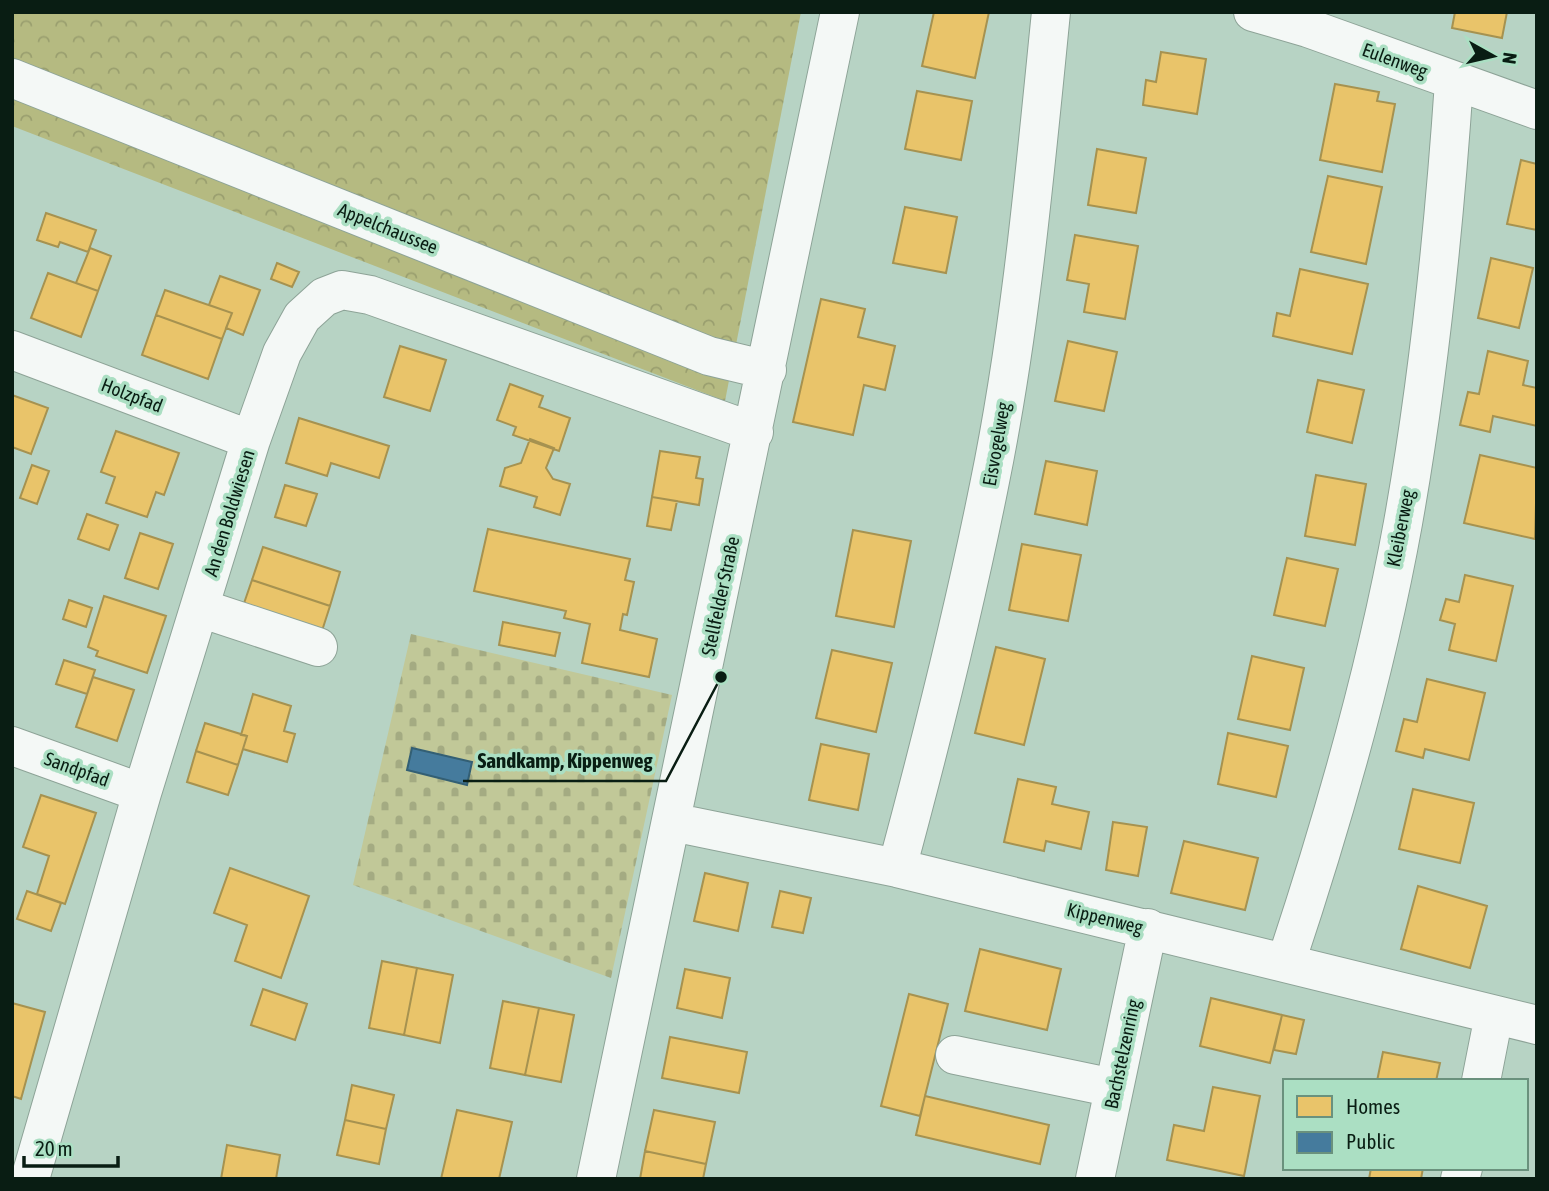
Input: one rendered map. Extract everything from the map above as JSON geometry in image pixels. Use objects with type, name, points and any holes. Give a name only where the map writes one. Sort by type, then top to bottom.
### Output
[{"type":"street","name":"Stellfelder Straße","points":[[596,1179],[841,12]]},
{"type":"street","name":"Eisvogelweg","points":[[897,868],[940,707],[990,484],[1027,256],[1051,12]]},
{"type":"street","name":"Eulenweg","points":[[1253,12],[1308,28],[1537,110]]},
{"type":"street","name":"Appelchaussee","points":[[12,78],[709,356],[767,370]]},
{"type":"street","name":"Kleiberweg","points":[[1286,962],[1327,839],[1359,722],[1402,524],[1443,239],[1454,82]]},
{"type":"street","name":"An den Boldwiesen","points":[[30,1179],[142,793],[251,440],[282,353],[302,317],[324,297],[342,290],[370,295],[754,432]]},
{"type":"street","name":"Holzpfad","points":[[12,350],[251,440]]},
{"type":"street","points":[[690,410],[709,356]]},
{"type":"street","points":[[200,608],[318,647]]},
{"type":"street","name":"Sandpfad","points":[[12,746],[142,793]]},
{"type":"street","name":"Kippenweg","points":[[672,822],[897,868],[1537,1025]]},
{"type":"street","name":"Bachstelzenring","points":[[1095,1179],[1148,928]]},
{"type":"street","points":[[1481,1079],[1494,1015]]},
{"type":"street","points":[[955,1055],[1114,1088]]},
{"type":"green space","points":[[12,12],[801,12],[725,401],[12,126]]},
{"type":"green space","points":[[411,634],[672,695],[611,978],[353,885]]},
{"type":"building: Homes","points":[[934,12],[989,12],[975,78],[922,66]]},
{"type":"building: Homes","points":[[1455,12],[1507,12],[1502,38],[1452,28]]},
{"type":"building: Homes","points":[[1161,52],[1206,59],[1197,114],[1143,105],[1146,80],[1156,82]]},
{"type":"building: Homes","points":[[1335,84],[1379,92],[1377,101],[1395,104],[1382,172],[1320,160]]},
{"type":"building: Homes","points":[[917,91],[972,101],[961,160],[905,149]]},
{"type":"building: Homes","points":[[1097,149],[1146,158],[1136,213],[1088,205]]},
{"type":"building: Homes","points":[[1521,160],[1537,164],[1537,230],[1507,224]]},
{"type":"building: Homes","points":[[1328,176],[1382,187],[1366,264],[1311,252]]},
{"type":"building: Homes","points":[[905,207],[957,217],[946,273],[893,263]]},
{"type":"building: Homes","points":[[46,213],[96,230],[88,252],[60,242],[58,247],[37,240]]},
{"type":"building: Homes","points":[[1075,235],[1138,246],[1125,319],[1084,312],[1089,284],[1067,280]]},
{"type":"building: Homes","points":[[90,248],[111,256],[98,291],[76,283]]},
{"type":"building: Homes","points":[[1491,258],[1533,268],[1519,328],[1478,318]]},
{"type":"building: Homes","points":[[277,263],[299,272],[292,287],[271,279]]},
{"type":"building: Homes","points":[[1300,269],[1368,284],[1352,354],[1273,336],[1277,313],[1290,316]]},
{"type":"building: Homes","points":[[48,273],[98,291],[81,337],[31,318]]},
{"type":"building: Homes","points":[[220,276],[260,290],[243,335],[226,328],[232,313],[209,305]]},
{"type":"building: Homes","points":[[165,290],[232,313],[222,339],[156,315]]},
{"type":"building: Homes","points":[[821,299],[865,309],[858,337],[895,346],[885,390],[864,385],[853,435],[793,422]]},
{"type":"building: Homes","points":[[156,315],[222,339],[208,379],[142,355]]},
{"type":"building: Homes","points":[[1068,341],[1117,352],[1104,411],[1055,401]]},
{"type":"building: Homes","points":[[400,346],[446,360],[430,411],[384,397]]},
{"type":"building: Homes","points":[[1488,351],[1528,361],[1523,385],[1537,388],[1537,426],[1493,416],[1490,432],[1460,425],[1468,392],[1479,394]]},
{"type":"building: Homes","points":[[1318,380],[1364,390],[1352,443],[1307,432]]},
{"type":"building: Homes","points":[[510,384],[543,396],[539,407],[570,418],[559,451],[513,435],[516,427],[497,420]]},
{"type":"building: Homes","points":[[12,395],[48,408],[31,454],[12,447]]},
{"type":"building: Homes","points":[[299,418],[389,446],[379,478],[331,463],[327,476],[286,463]]},
{"type":"building: Homes","points":[[116,431],[179,453],[164,495],[156,492],[147,517],[106,503],[115,477],[101,472]]},
{"type":"building: Homes","points":[[530,439],[554,448],[546,468],[553,479],[570,484],[560,515],[534,507],[537,497],[500,486],[505,468],[521,463]]},
{"type":"building: Homes","points":[[660,451],[700,457],[696,478],[703,479],[699,505],[652,497]]},
{"type":"building: Homes","points":[[1480,455],[1537,468],[1535,539],[1464,523]]},
{"type":"building: Homes","points":[[1046,461],[1097,471],[1087,525],[1035,514]]},
{"type":"building: Homes","points":[[32,465],[49,471],[37,504],[20,498]]},
{"type":"building: Homes","points":[[1316,475],[1366,484],[1355,545],[1305,536]]},
{"type":"building: Homes","points":[[285,485],[317,494],[306,526],[275,517]]},
{"type":"building: Homes","points":[[652,497],[677,501],[671,530],[647,526]]},
{"type":"building: Homes","points":[[87,514],[118,525],[109,550],[78,539]]},
{"type":"building: Homes","points":[[488,529],[630,559],[625,580],[634,582],[627,615],[623,614],[620,630],[657,639],[649,677],[582,663],[590,624],[564,618],[566,611],[474,591]]},
{"type":"building: Homes","points":[[853,530],[911,541],[894,627],[836,616]]},
{"type":"building: Homes","points":[[140,533],[173,544],[158,589],[125,578]]},
{"type":"building: Homes","points":[[1022,544],[1081,555],[1068,621],[1009,610]]},
{"type":"building: Homes","points":[[263,547],[340,572],[330,606],[252,580]]},
{"type":"building: Homes","points":[[1287,558],[1338,569],[1325,626],[1274,615]]},
{"type":"building: Homes","points":[[1465,575],[1513,586],[1496,661],[1449,650],[1455,624],[1440,620],[1446,599],[1459,602]]},
{"type":"building: Homes","points":[[252,580],[330,606],[320,637],[241,612]]},
{"type":"building: Homes","points":[[104,596],[166,616],[147,673],[96,656],[98,651],[88,647]]},
{"type":"building: Homes","points":[[69,600],[92,608],[86,627],[63,619]]},
{"type":"building: Homes","points":[[503,622],[560,633],[555,656],[499,645]]},
{"type":"building: Homes","points":[[996,647],[1045,659],[1024,745],[975,733]]},
{"type":"building: Homes","points":[[832,650],[892,663],[876,732],[816,718]]},
{"type":"building: Homes","points":[[1252,656],[1304,668],[1290,730],[1238,719]]},
{"type":"building: Homes","points":[[64,660],[95,670],[87,694],[56,684]]},
{"type":"building: Homes","points":[[93,677],[134,690],[117,741],[76,727]]},
{"type":"building: Homes","points":[[1427,679],[1485,693],[1469,760],[1425,749],[1423,758],[1396,751],[1404,719],[1417,722]]},
{"type":"building: Homes","points":[[253,694],[291,706],[284,731],[295,734],[287,762],[243,749],[247,736],[241,735]]},
{"type":"building: Homes","points":[[205,723],[247,736],[238,765],[196,751]]},
{"type":"building: Homes","points":[[1228,733],[1288,746],[1276,797],[1218,784]]},
{"type":"building: Homes","points":[[821,744],[869,754],[858,810],[809,800]]},
{"type":"building: Homes","points":[[196,751],[238,765],[228,795],[187,782]]},
{"type":"building: Homes","points":[[1018,779],[1056,787],[1052,804],[1089,812],[1081,849],[1046,841],[1044,851],[1004,842]]},
{"type":"building: Homes","points":[[1413,789],[1474,803],[1460,863],[1399,849]]},
{"type":"building: Homes","points":[[41,795],[96,813],[65,904],[37,894],[49,856],[23,847]]},
{"type":"building: Homes","points":[[1113,822],[1147,827],[1138,876],[1106,870]]},
{"type":"building: Homes","points":[[1184,841],[1258,858],[1245,910],[1171,893]]},
{"type":"building: Homes","points":[[230,868],[309,896],[281,978],[235,961],[247,925],[214,913]]},
{"type":"building: Homes","points":[[705,873],[748,883],[738,931],[694,921]]},
{"type":"building: Homes","points":[[1418,886],[1487,906],[1470,968],[1401,949]]},
{"type":"building: Homes","points":[[27,891],[61,903],[51,931],[17,919]]},
{"type":"building: Homes","points":[[780,891],[811,898],[803,933],[772,927]]},
{"type":"building: Homes","points":[[980,949],[1061,969],[1047,1030],[965,1011]]},
{"type":"building: Homes","points":[[382,961],[417,968],[404,1035],[369,1028]]},
{"type":"building: Homes","points":[[417,968],[453,975],[440,1043],[404,1035]]},
{"type":"building: Homes","points":[[685,969],[730,978],[722,1018],[677,1008]]},
{"type":"building: Homes","points":[[263,989],[307,1004],[295,1040],[251,1025]]},
{"type":"building: Homes","points":[[909,994],[948,1004],[920,1116],[881,1106]]},
{"type":"building: Homes","points":[[1211,998],[1282,1015],[1270,1063],[1200,1046]]},
{"type":"building: Homes","points":[[503,1001],[539,1008],[525,1075],[490,1068]]},
{"type":"building: Homes","points":[[12,1003],[45,1012],[21,1099],[12,1096]]},
{"type":"building: Homes","points":[[539,1008],[574,1015],[561,1082],[525,1075]]},
{"type":"building: Homes","points":[[1282,1015],[1304,1020],[1296,1054],[1274,1050]]},
{"type":"building: Homes","points":[[670,1037],[747,1052],[739,1093],[662,1078]]},
{"type":"building: Homes","points":[[1383,1052],[1440,1063],[1436,1079],[1377,1079]]},
{"type":"building: Homes","points":[[352,1085],[394,1095],[386,1129],[345,1120]]},
{"type":"building: Homes","points":[[1213,1087],[1260,1096],[1244,1176],[1167,1160],[1174,1125],[1204,1131]]},
{"type":"building: Homes","points":[[925,1096],[1049,1125],[1040,1164],[916,1135]]},
{"type":"building: Homes","points":[[457,1110],[512,1122],[499,1179],[441,1179]]},
{"type":"building: Homes","points":[[654,1110],[715,1122],[706,1164],[645,1151]]},
{"type":"building: Homes","points":[[345,1120],[386,1129],[379,1164],[337,1155]]},
{"type":"building: Homes","points":[[227,1145],[280,1155],[276,1179],[221,1179]]},
{"type":"building: Homes","points":[[645,1151],[706,1164],[703,1179],[640,1179]]},
{"type":"building: Homes","points":[[1371,1170],[1423,1170],[1421,1179],[1369,1179]]},
{"type":"building: Public","points":[[412,748],[472,762],[467,785],[407,770]]},
{"type":"place","name":"Sandkamp, Kippenweg","points":[[721,677]]}]
